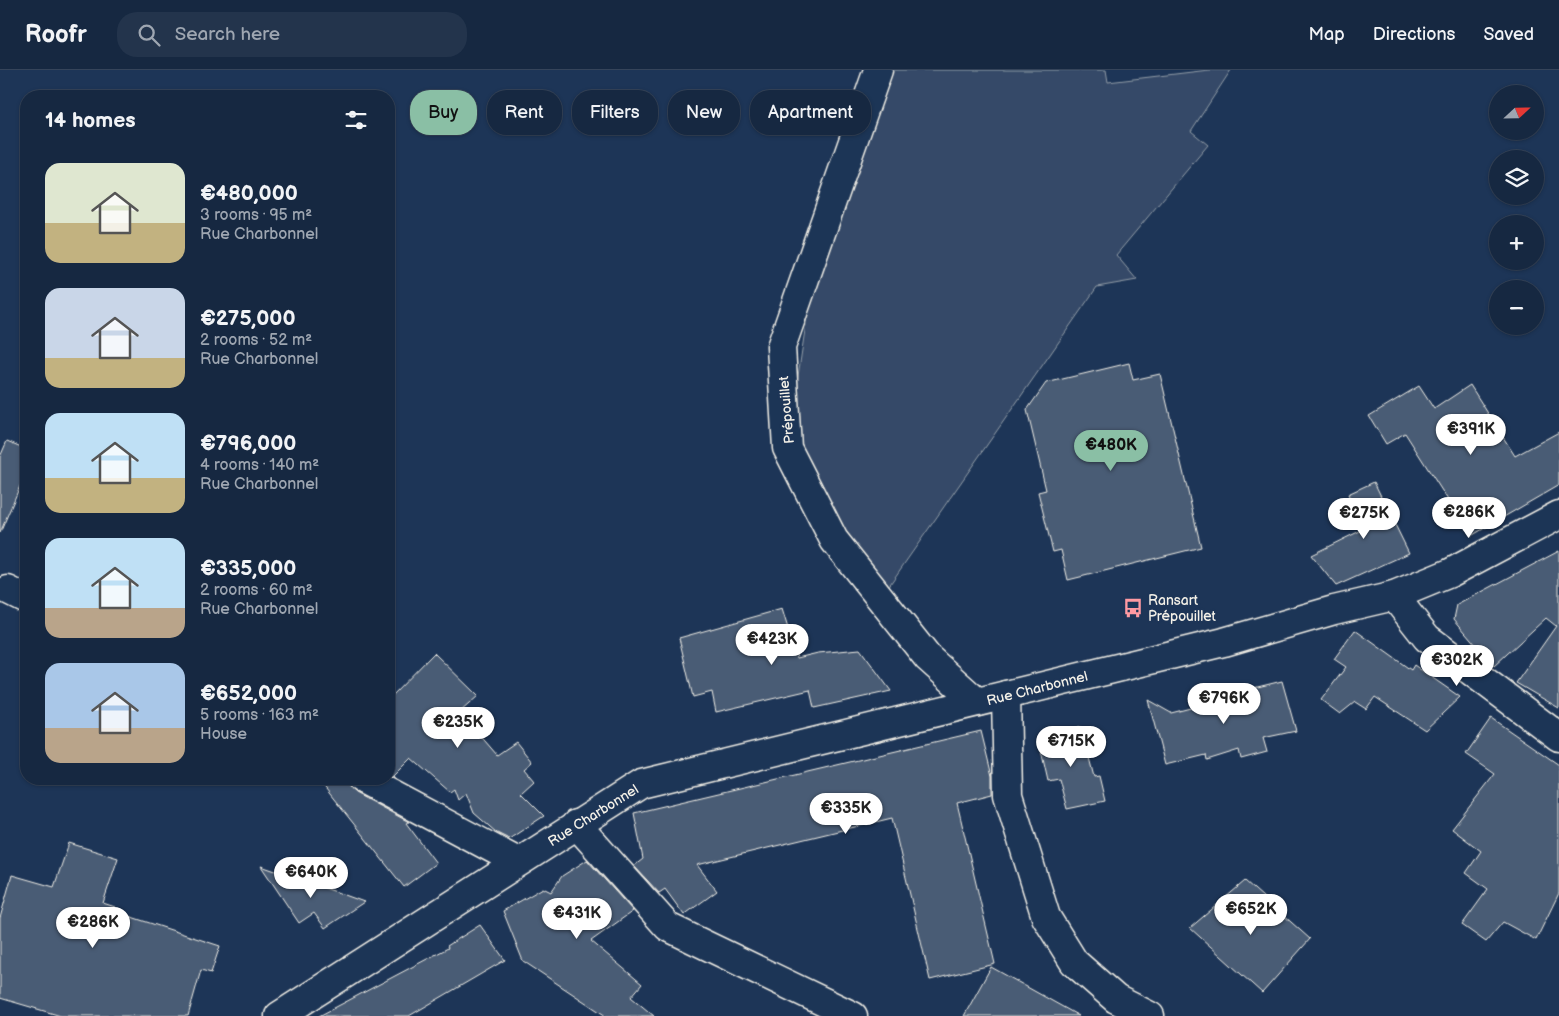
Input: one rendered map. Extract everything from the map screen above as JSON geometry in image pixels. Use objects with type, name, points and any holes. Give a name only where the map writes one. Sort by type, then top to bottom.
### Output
[{"type":"street","name":"Prépouillet","points":[[878,70],[781,347],[787,448],[834,540],[928,658],[977,702]]},
{"type":"street","name":"Rue Charbonnel","points":[[279,1016],[641,784],[1224,642],[1334,610],[1394,596],[1450,573],[1559,515]]},
{"type":"street","points":[[1394,596],[1427,638],[1559,737]]},
{"type":"street","points":[[1006,695],[1008,795],[1046,917],[1074,962],[1116,999],[1150,1016]]},
{"type":"street","points":[[373,785],[518,862]]},
{"type":"street","points":[[576,824],[668,927],[853,1016]]},
{"type":"shaded area","points":[[890,70],[1106,70],[1108,82],[1209,70],[1231,70],[1191,131],[1208,145],[1116,255],[1137,280],[1097,287],[879,600],[787,448],[809,304],[868,135],[871,135],[871,125]]},
{"type":"building","points":[[1129,363],[1133,380],[1160,374],[1201,547],[1068,580],[1061,550],[1053,552],[1038,492],[1046,490],[1027,410],[1046,383]]},
{"type":"building","points":[[1470,385],[1515,456],[1559,432],[1559,485],[1471,536],[1405,433],[1386,444],[1369,416],[1419,386],[1434,409]]},
{"type":"building","points":[[7,441],[20,446],[20,486],[0,533],[0,457]]},
{"type":"building","points":[[1374,482],[1409,553],[1336,586],[1311,555],[1364,529],[1348,494]]},
{"type":"building","points":[[1559,551],[1559,708],[1516,683],[1556,626],[1546,618],[1494,666],[1454,619],[1457,605]]},
{"type":"building","points":[[782,609],[797,658],[818,653],[860,649],[891,691],[814,708],[810,690],[716,712],[712,692],[693,697],[679,638]]},
{"type":"building","points":[[1355,630],[1411,670],[1414,665],[1460,697],[1425,730],[1375,697],[1366,709],[1355,702],[1340,714],[1321,700],[1346,667],[1334,659]]},
{"type":"building","points":[[434,653],[478,696],[460,712],[497,755],[516,742],[532,762],[524,769],[534,781],[521,793],[544,816],[509,839],[497,833],[474,813],[466,793],[458,800],[454,789],[450,792],[411,758],[395,774],[395,693]]},
{"type":"building","points":[[1282,681],[1296,731],[1263,738],[1267,752],[1241,759],[1239,750],[1207,760],[1206,755],[1165,765],[1148,700],[1171,713],[1226,699],[1225,695]]},
{"type":"building","points":[[1491,718],[1559,765],[1559,893],[1536,940],[1503,922],[1486,942],[1462,925],[1488,889],[1466,873],[1481,851],[1452,829],[1495,774],[1466,754]]},
{"type":"building","points":[[1081,727],[1094,777],[1099,776],[1105,801],[1067,809],[1059,779],[1048,781],[1038,737]]},
{"type":"building","points":[[981,731],[992,776],[992,794],[957,803],[995,964],[930,980],[892,818],[697,865],[717,891],[684,915],[665,889],[659,893],[634,866],[643,859],[634,813]]},
{"type":"building","points":[[323,785],[348,785],[355,793],[409,822],[406,823],[436,863],[404,887]]},
{"type":"building","points":[[69,843],[118,858],[103,903],[115,907],[113,911],[220,946],[211,973],[201,970],[188,1016],[61,1016],[0,998],[0,918],[12,875],[54,887]]},
{"type":"building","points":[[587,860],[633,911],[591,941],[642,984],[631,997],[654,1016],[606,1016],[523,961],[503,911],[543,888],[551,892],[562,876]]},
{"type":"building","points":[[261,866],[364,902],[325,928],[314,913],[299,923]]},
{"type":"building","points":[[1245,881],[1310,939],[1262,993],[1190,928]]},
{"type":"building","points":[[480,925],[505,960],[409,1016],[319,1016],[448,948],[447,946]]},
{"type":"building","points":[[991,967],[1079,1016],[964,1016]]},
{"type":"place","name":"Ransart Prépouillet","points":[[1133,608]]}]
